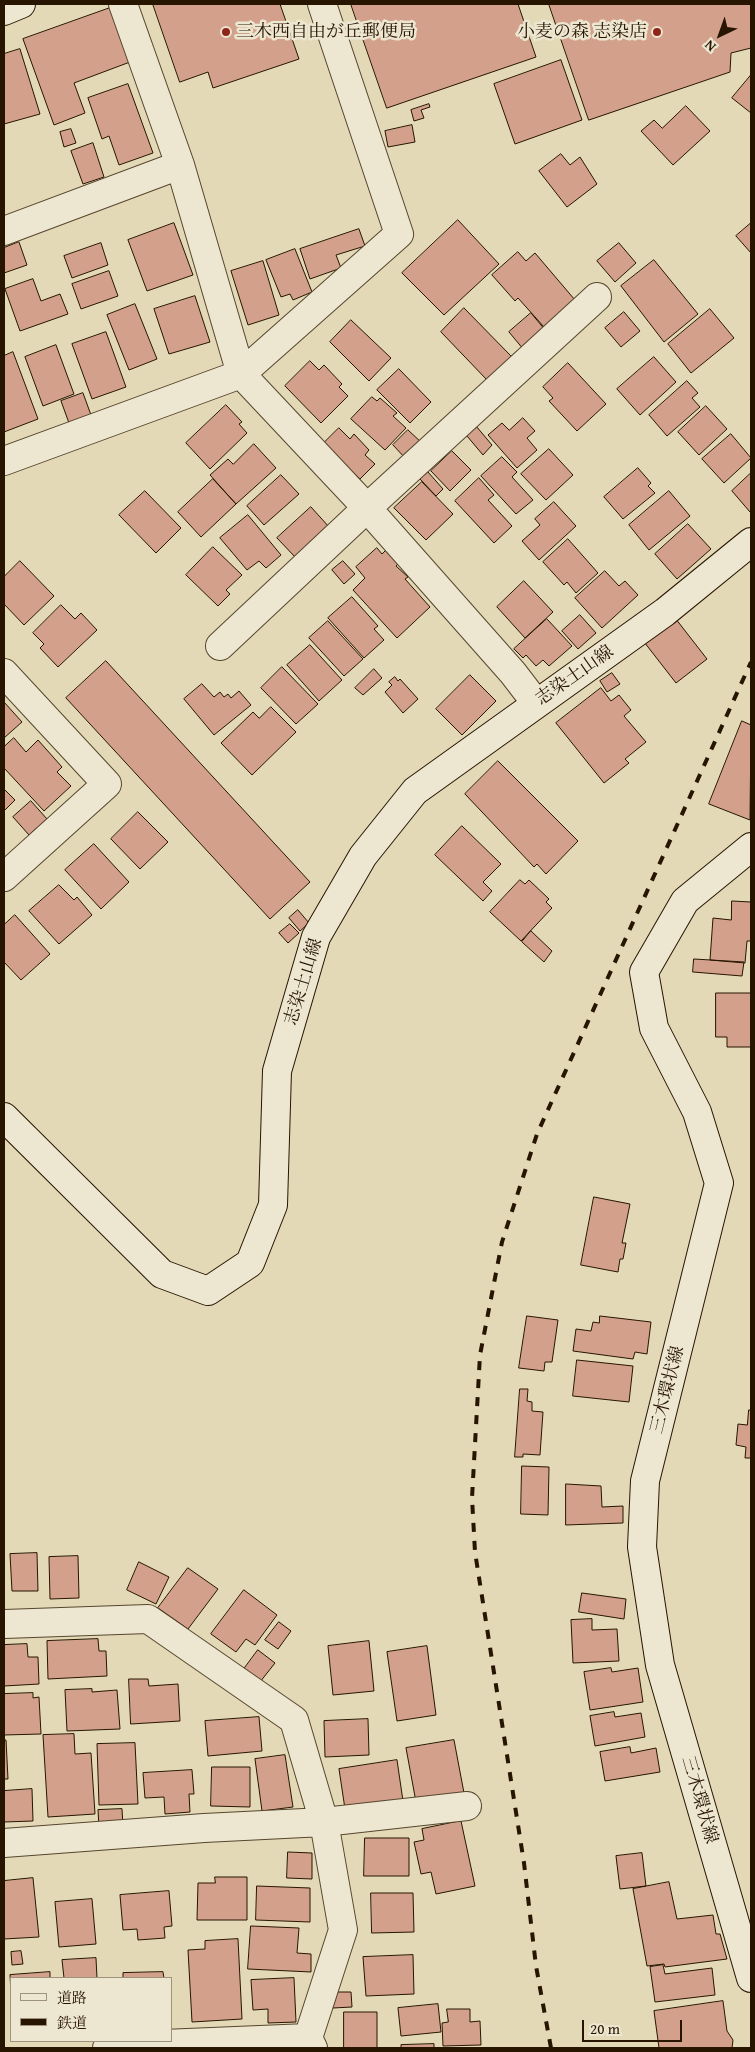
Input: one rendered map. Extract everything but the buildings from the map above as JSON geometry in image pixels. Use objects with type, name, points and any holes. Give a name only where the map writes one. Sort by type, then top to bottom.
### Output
[{"type":"street","points":[[4,11],[21,4]]},
{"type":"street","points":[[123,4],[180,165],[241,374],[367,508],[513,673],[536,703]]},
{"type":"street","points":[[4,461],[241,374],[399,234],[322,4]]},
{"type":"street","points":[[4,231],[180,165]]},
{"type":"street","points":[[220,646],[597,297]]},
{"type":"street","name":"志染土山線","points":[[4,1117],[162,1274],[208,1291],[250,1263],[272,1206],[276,1071],[316,937],[363,856],[415,791],[665,612],[751,542]]},
{"type":"street","points":[[4,673],[107,784],[4,877]]},
{"type":"street","name":"三木環状線","points":[[751,847],[685,901],[644,972],[654,1028],[697,1112],[719,1183],[645,1481],[642,1548],[660,1665],[751,1978]]},
{"type":"street","points":[[4,1624],[148,1619],[294,1720],[324,1822],[343,1930],[311,2043],[106,2048]]},
{"type":"street","points":[[4,1843],[204,1828],[324,1822],[467,1806]]},
{"type":"railway","points":[[551,2048],[536,1966],[524,1863],[475,1552],[472,1498],[480,1355],[502,1242],[537,1134],[751,662]]},
{"type":"place","name":"三木西自由が丘郵便局","points":[[226,32]]},
{"type":"place","name":"小麦の森 志染店","points":[[657,32]]}]
